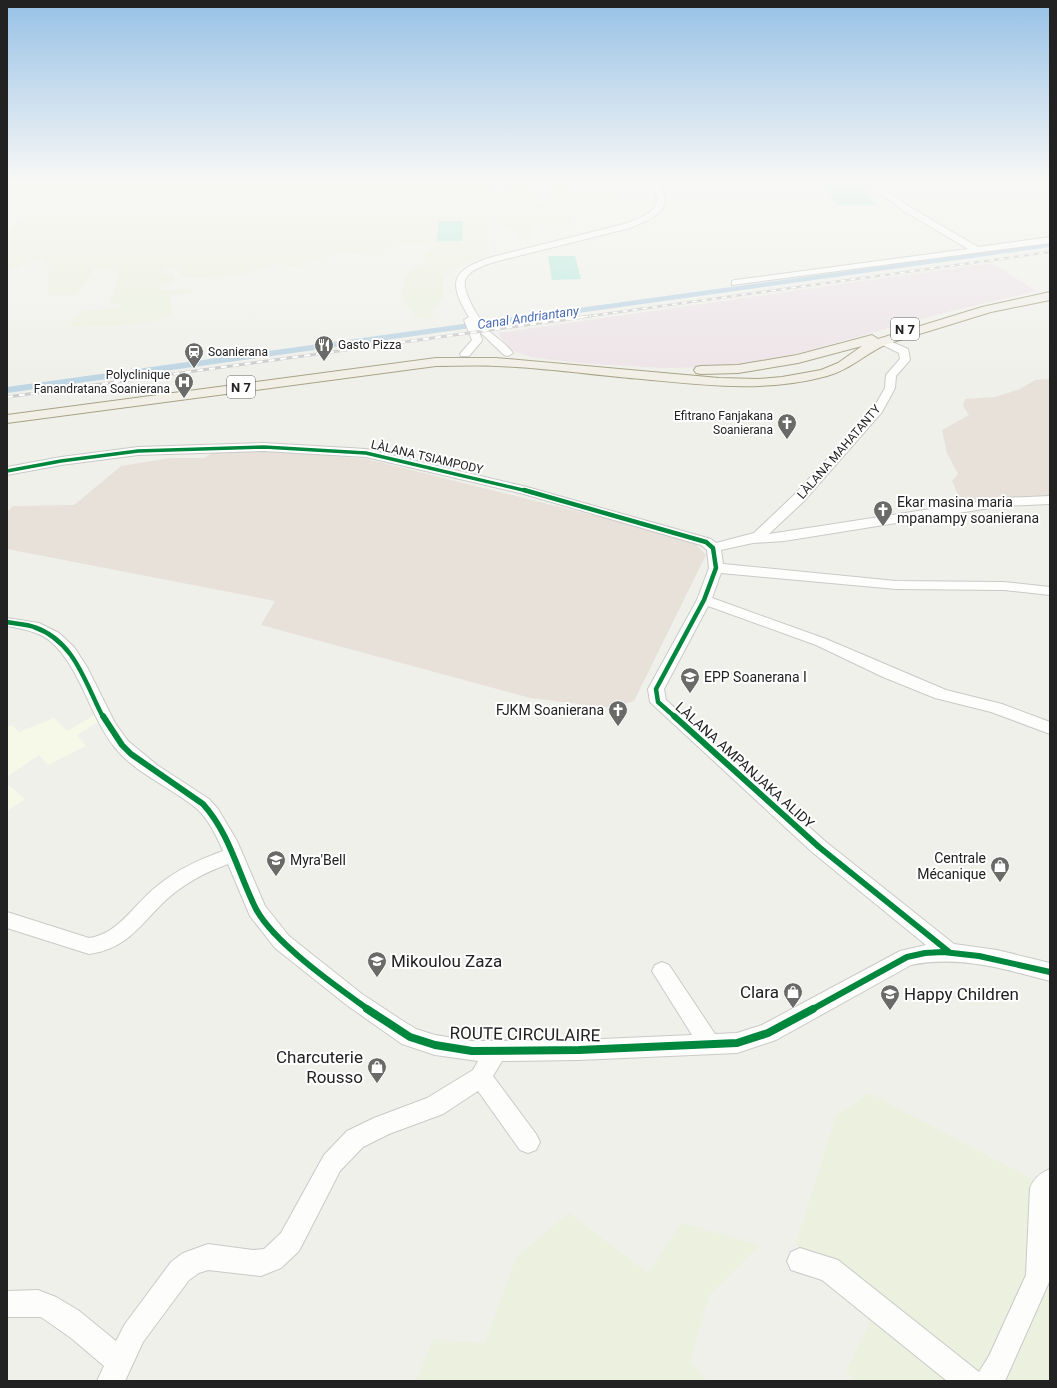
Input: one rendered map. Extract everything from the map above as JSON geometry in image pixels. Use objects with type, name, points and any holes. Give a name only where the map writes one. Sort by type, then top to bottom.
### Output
[{"type":"main road","name":"N 7","points":[[508,353],[551,362],[649,370],[684,371],[738,368],[798,359],[847,347],[990,303],[1025,295],[1050,292]]},
{"type":"main road","name":"N 7","points":[[496,362],[719,382],[774,382],[809,377],[843,366],[867,348],[883,341],[997,307],[1032,298],[1050,296]]},
{"type":"main road","points":[[491,351],[508,353],[510,358],[496,362],[470,357],[491,351]]},
{"type":"main road","name":"N 7","points":[[7,415],[470,357]]},
{"type":"main road","name":"N 7","points":[[7,419],[405,364],[470,357]]},
{"type":"main road","points":[[798,359],[819,362],[825,366],[824,373]]},
{"type":"main road","points":[[760,365],[754,371],[755,374],[760,378],[774,382]]},
{"type":"street","points":[[508,353],[475,324],[457,299],[453,286],[455,278],[465,268],[496,255],[530,247]]},
{"type":"street","points":[[470,357],[477,338],[475,324],[459,285],[460,279],[476,266],[495,259],[544,247]]},
{"type":"street","points":[[971,247],[976,250]]},
{"type":"street","points":[[735,283],[1000,247]]},
{"type":"street","name":"LÀLANA MAHATANTY","points":[[753,540],[799,498],[878,410],[890,388],[891,375],[905,360],[906,356],[904,352],[883,341]]},
{"type":"street","name":"LÀLANA TSIAMPODY","points":[[7,472],[60,461],[138,451],[264,447],[366,453],[523,490],[696,538],[706,542],[713,548]]},
{"type":"street","points":[[713,548],[753,540],[784,537],[1002,502],[1050,500]]},
{"type":"street","name":"LÀLANA AMPANJAKA ALIDY","points":[[713,548],[716,568],[704,600],[656,689],[658,702],[819,847],[948,951]]},
{"type":"street","points":[[716,568],[896,585],[1004,586],[1050,591]]},
{"type":"street","points":[[704,600],[821,642],[888,673],[941,694],[996,708],[1050,728]]},
{"type":"street","name":"ROUTE CIRCULAIRE","points":[[7,622],[39,627],[59,639],[80,670],[106,720],[122,744],[134,756],[203,804],[212,814],[234,854],[257,910],[282,942],[355,1000],[395,1028],[422,1042],[456,1049],[496,1050],[710,1045],[737,1043],[768,1033],[907,957],[926,952],[962,952],[1050,972]]},
{"type":"street","points":[[7,920],[40,929],[89,946],[95,946],[110,940],[121,933],[161,893],[181,878],[234,854]]},
{"type":"street","points":[[662,971],[710,1045]]},
{"type":"street","points":[[7,1304],[38,1303],[58,1313],[90,1335],[115,1371],[134,1332],[180,1271],[192,1262],[208,1256],[253,1263],[261,1263],[272,1259],[290,1242],[325,1174],[344,1149],[355,1139],[382,1126],[435,1106],[481,1077],[496,1050]]},
{"type":"street","points":[[481,1077],[528,1142]]},
{"type":"street","points":[[989,1381],[999,1366],[1039,1276],[1042,1188],[1050,1181]]},
{"type":"street","points":[[800,1261],[829,1269],[969,1381]]},
{"type":"shaded area","points":[[7,247],[388,247],[382,256],[348,253],[330,255],[299,267],[278,264],[245,274],[185,278],[178,270],[168,268],[164,273],[174,275],[175,282],[158,287],[163,291],[189,288],[194,292],[170,295],[171,315],[143,323],[111,326],[69,327],[82,311],[121,308],[121,304],[110,304],[119,272],[108,268],[94,269],[76,295],[48,295],[49,268],[43,264],[42,260],[30,262],[7,271]]},
{"type":"shaded area","points":[[430,247],[489,247],[489,255],[460,265],[443,280],[443,299],[433,309],[432,319],[418,318],[407,306],[402,297],[404,281],[411,268],[425,265],[422,255]]},
{"type":"shaded area","points":[[548,256],[575,256],[581,279],[552,280]]},
{"type":"shaded area","points":[[992,263],[1036,291],[943,313],[773,360],[725,367],[662,368],[579,363],[531,357],[508,349],[498,333]]},
{"type":"shaded area","points":[[1050,379],[1050,496],[995,499],[962,504],[952,481],[958,474],[947,453],[942,430],[969,415],[963,406],[965,399],[995,397],[1020,389],[1035,380]]},
{"type":"shaded area","points":[[261,450],[367,459],[612,520],[695,543],[706,555],[634,701],[612,708],[530,698],[261,625],[275,601],[7,549],[7,512],[13,506],[74,505],[121,466],[170,458],[205,458],[213,452]]},
{"type":"shaded area","points":[[96,714],[98,722],[77,735],[86,746],[48,765],[39,755],[7,777],[7,727],[12,725],[19,732],[54,718],[67,731]]},
{"type":"shaded area","points":[[7,784],[25,799],[7,811]]},
{"type":"shaded area","points":[[869,1093],[1028,1177],[1050,1193],[1050,1381],[854,1381],[846,1371],[872,1318],[796,1243],[836,1116]]},
{"type":"shaded area","points":[[569,1213],[648,1273],[681,1223],[760,1245],[709,1296],[690,1361],[707,1381],[416,1381],[433,1340],[485,1343],[516,1257]]},
{"type":"waterway","name":"Canal Andriantany","points":[[7,390],[1037,247]]},
{"type":"railway","points":[[583,317],[1050,252]]},
{"type":"railway","points":[[7,397],[591,316]]},
{"type":"cycle path","points":[[7,471],[61,461],[138,451],[264,447],[366,453],[523,490],[706,542],[713,548],[716,568],[704,600],[656,689],[658,702],[819,847],[948,951]]},
{"type":"cycle path","points":[[7,622],[34,627],[54,636],[68,650],[79,667],[108,726],[122,745],[141,762],[203,804],[212,814],[228,841],[257,910],[282,942],[355,1000],[410,1037],[435,1045],[472,1051],[579,1050],[737,1043],[768,1033],[907,957],[925,953],[961,953],[997,959],[1050,972]]},
{"type":"place","name":"Gasto Pizza","points":[[324,362]]},
{"type":"place","name":"Soanierana","points":[[194,369]]},
{"type":"place","name":"Polyclinique Fanandratana Soanierana","points":[[184,399]]},
{"type":"place","name":"Efitrano Fanjakana Soanierana","points":[[787,440]]},
{"type":"place","name":"Ekar masina maria mpanampy soanierana","points":[[883,527]]},
{"type":"place","name":"EPP Soanerana I","points":[[690,694]]},
{"type":"place","name":"FJKM Soanierana","points":[[618,727]]},
{"type":"place","name":"Myra'Bell","points":[[276,877]]},
{"type":"place","name":"Centrale Mécanique","points":[[1000,883]]},
{"type":"place","name":"Mikoulou Zaza","points":[[377,978]]},
{"type":"place","name":"Clara","points":[[793,1009]]},
{"type":"place","name":"Happy Children","points":[[890,1011]]},
{"type":"place","name":"Charcuterie Rousso","points":[[377,1084]]}]
